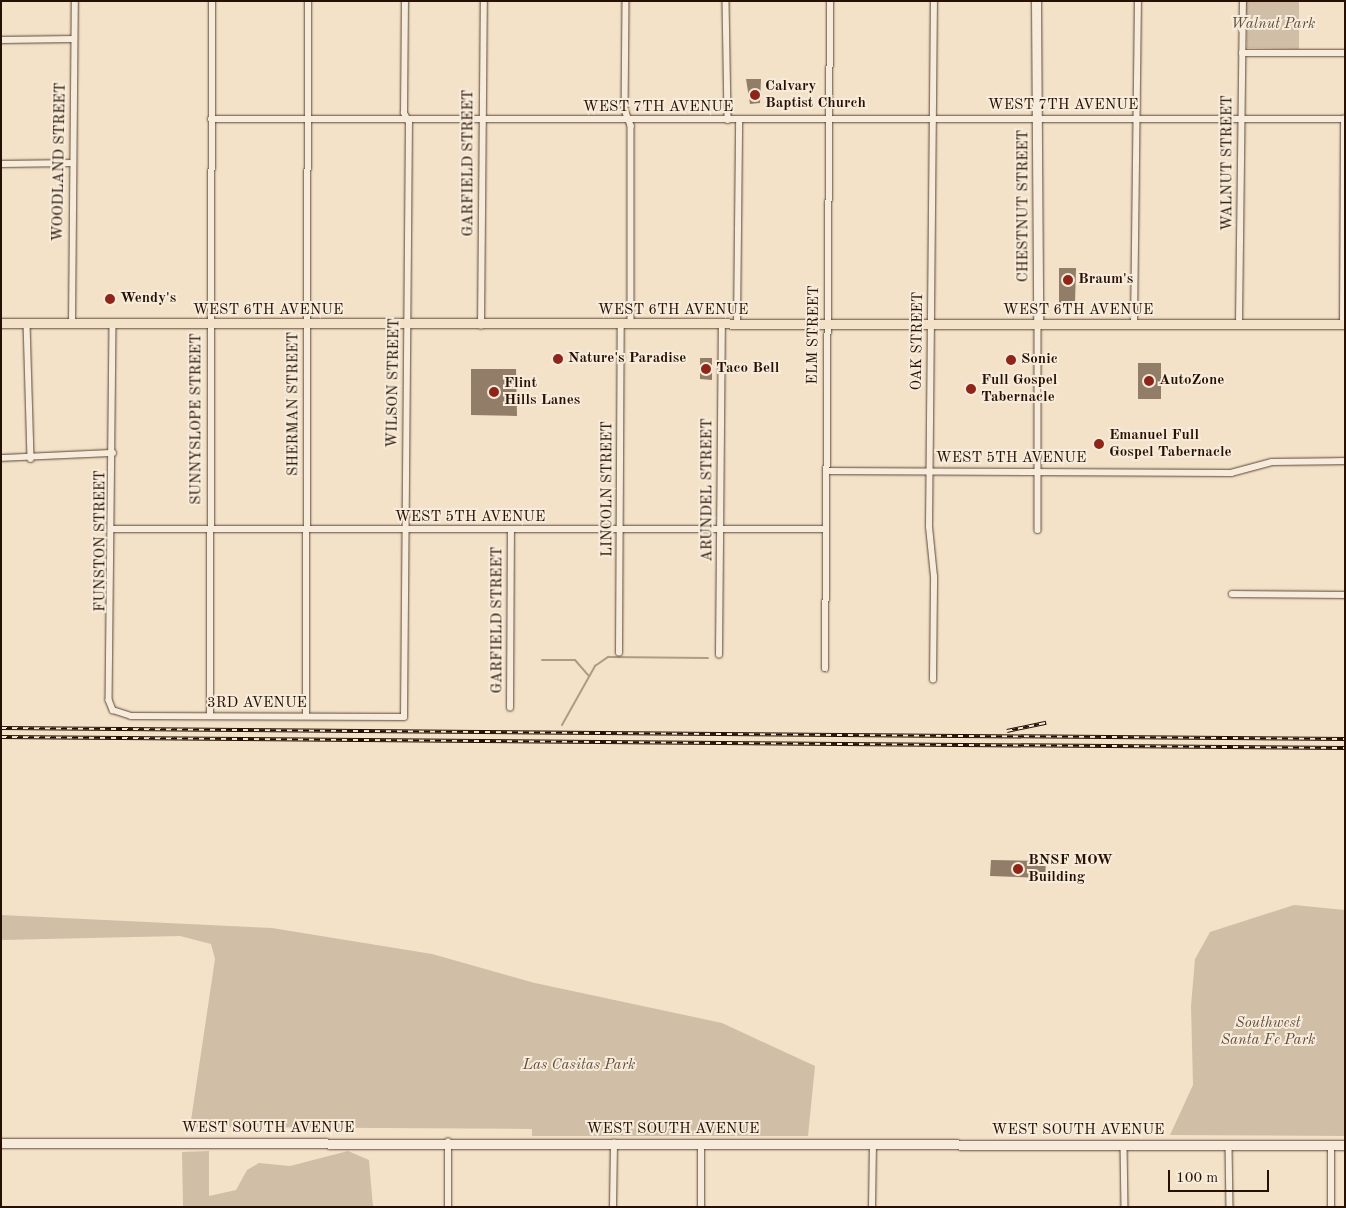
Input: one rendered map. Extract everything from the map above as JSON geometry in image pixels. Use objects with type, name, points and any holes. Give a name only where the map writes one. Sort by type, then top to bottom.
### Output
[{"type":"main road","name":"CHESTNUT STREET","points":[[1036,1],[1038,324]]},
{"type":"main road","name":"WEST 6TH AVENUE","points":[[1,323],[481,326],[1344,324]]},
{"type":"main road","name":"WEST SOUTH AVENUE","points":[[1,1143],[448,1142],[873,1145],[1345,1145]]},
{"type":"street","name":"WOODLAND STREET","points":[[72,324],[75,1]]},
{"type":"street","name":"SUNNYSLOPE STREET","points":[[210,716],[209,325],[212,1]]},
{"type":"street","name":"SHERMAN STREET","points":[[306,716],[308,1]]},
{"type":"street","name":"WILSON STREET","points":[[355,716],[404,717],[408,119],[404,113],[404,1]]},
{"type":"street","name":"GARFIELD STREET","points":[[481,326],[484,1]]},
{"type":"street","name":"LINCOLN STREET","points":[[619,653],[620,530],[630,120],[625,110],[626,1]]},
{"type":"street","points":[[726,1],[728,120]]},
{"type":"street","name":"ELM STREET","points":[[825,669],[830,1]]},
{"type":"street","name":"OAK STREET","points":[[933,680],[929,471],[934,1]]},
{"type":"street","points":[[1134,324],[1138,1]]},
{"type":"street","name":"WALNUT STREET","points":[[1239,324],[1242,1]]},
{"type":"street","points":[[1,40],[74,39]]},
{"type":"street","points":[[1242,53],[1345,53]]},
{"type":"street","name":"WEST 7TH AVENUE","points":[[211,119],[1345,119]]},
{"type":"street","points":[[1344,324],[1345,119]]},
{"type":"street","points":[[736,325],[739,120]]},
{"type":"street","points":[[1,164],[72,163]]},
{"type":"street","points":[[28,324],[31,459]]},
{"type":"street","name":"FUNSTON STREET","points":[[113,324],[114,529],[111,706],[120,715],[159,716]]},
{"type":"street","name":"CHESTNUT STREET","points":[[1038,324],[1038,530]]},
{"type":"street","name":"ARUNDEL STREET","points":[[719,655],[722,325]]},
{"type":"street","points":[[1,458],[31,459],[113,453]]},
{"type":"street","name":"WEST 5TH AVENUE","points":[[826,471],[1231,473],[1272,462],[1345,461]]},
{"type":"street","name":"WEST 5TH AVENUE","points":[[114,529],[511,532],[826,529]]},
{"type":"street","name":"GARFIELD STREET","points":[[510,708],[511,532]]},
{"type":"street","points":[[1232,594],[1345,594]]},
{"type":"street","name":"3RD AVENUE","points":[[159,716],[355,716]]},
{"type":"street","points":[[448,1142],[448,1207]]},
{"type":"street","points":[[612,1207],[614,1143]]},
{"type":"street","points":[[701,1144],[701,1207]]},
{"type":"street","points":[[872,1207],[873,1145]]},
{"type":"street","points":[[1124,1145],[1125,1207]]},
{"type":"street","points":[[1228,1145],[1230,1207]]},
{"type":"street","points":[[1331,1207],[1332,1145]]},
{"type":"green space","name":"Walnut Park","points":[[1246,1],[1299,1],[1299,49],[1247,48]]},
{"type":"green space","name":"Southwest Santa Fe Park","points":[[1294,905],[1345,910],[1345,1136],[1170,1135],[1193,1085],[1191,1006],[1195,959],[1210,932]]},
{"type":"green space","name":"Las Casitas Park","points":[[1,915],[272,928],[432,954],[535,983],[722,1023],[815,1066],[808,1136],[532,1136],[532,1129],[190,1127],[215,959],[211,944],[180,936],[1,940]]},
{"type":"green space","points":[[209,1151],[209,1196],[236,1190],[247,1170],[259,1163],[290,1166],[348,1151],[369,1160],[373,1207],[183,1207],[182,1152]]},
{"type":"building","name":"Calvary Baptist Church","points":[[746,79],[761,79],[760,103],[750,104]]},
{"type":"building","name":"Braum's","points":[[1059,268],[1076,268],[1075,304],[1059,304]]},
{"type":"building","name":"Taco Bell","points":[[700,358],[712,358],[712,380],[700,379]]},
{"type":"building","name":"AutoZone","points":[[1138,363],[1161,363],[1161,399],[1138,399]]},
{"type":"building","name":"Flint Hills Lanes","points":[[471,369],[516,369],[517,416],[471,415]]},
{"type":"building","name":"BNSF MOW Building","points":[[991,860],[1046,861],[1045,878],[990,876]]},
{"type":"waterway","points":[[562,725],[595,666],[608,657],[708,658]]},
{"type":"waterway","points":[[542,660],[575,660],[589,676]]},
{"type":"railway","points":[[1007,731],[1046,723]]},
{"type":"railway","points":[[1,728],[1345,739]]},
{"type":"railway","points":[[1,737],[1345,748]]},
{"type":"place","name":"Calvary Baptist Church","points":[[755,95]]},
{"type":"place","name":"Braum's","points":[[1068,280]]},
{"type":"place","name":"Wendy's","points":[[110,299]]},
{"type":"place","name":"Nature's Paradise","points":[[558,359]]},
{"type":"place","name":"Sonic","points":[[1011,360]]},
{"type":"place","name":"Taco Bell","points":[[706,369]]},
{"type":"place","name":"AutoZone","points":[[1149,381]]},
{"type":"place","name":"Full Gospel Tabernacle","points":[[971,389]]},
{"type":"place","name":"Flint Hills Lanes","points":[[494,392]]},
{"type":"place","name":"Emanuel Full Gospel Tabernacle","points":[[1099,444]]},
{"type":"place","name":"BNSF MOW Building","points":[[1018,869]]}]
